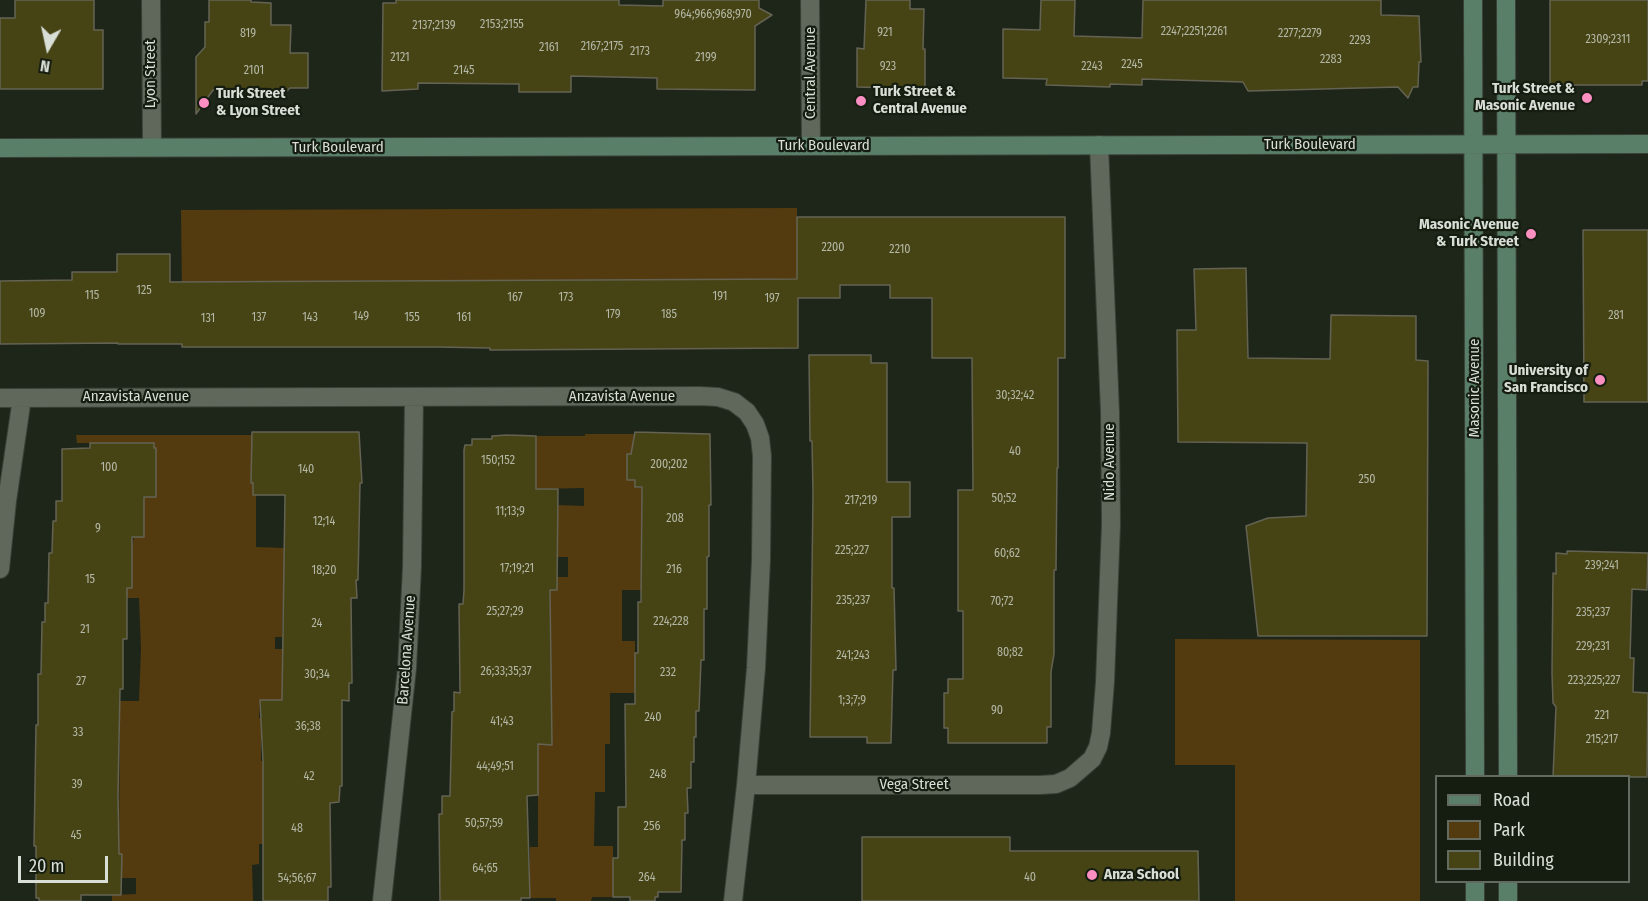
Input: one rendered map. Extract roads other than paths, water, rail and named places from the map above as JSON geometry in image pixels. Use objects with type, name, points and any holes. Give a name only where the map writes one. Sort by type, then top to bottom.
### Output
[{"type":"main road","name":"Masonic Avenue","points":[[1473,0],[1475,775]]},
{"type":"main road","points":[[1506,0],[1508,775]]},
{"type":"main road","name":"Turk Boulevard","points":[[0,148],[1648,144]]},
{"type":"main road","points":[[1475,883],[1475,901]]},
{"type":"main road","points":[[1508,883],[1508,901]]},
{"type":"street","name":"Lyon Street","points":[[151,0],[152,147]]},
{"type":"street","name":"Central Avenue","points":[[810,0],[811,146]]},
{"type":"street","name":"Nido Avenue","points":[[1079,772],[1092,759],[1101,733],[1110,588],[1110,412],[1099,145]]},
{"type":"street","name":"Barcelona Avenue","points":[[382,901],[407,668],[412,557],[414,397]]},
{"type":"street","name":"Anzavista Avenue","points":[[0,398],[709,397],[734,402],[747,412],[755,424],[760,438],[762,456],[759,614],[747,785],[733,901]]},
{"type":"street","points":[[0,569],[22,398]]},
{"type":"street","name":"Vega Street","points":[[747,785],[1040,785],[1056,784],[1079,772]]},
{"type":"place","name":"Turk Street & Masonic Avenue","points":[[1587,98]]},
{"type":"place","name":"Turk Street & Central Avenue","points":[[861,101]]},
{"type":"place","name":"Turk Street & Lyon Street","points":[[204,103]]},
{"type":"place","name":"Masonic Avenue & Turk Street","points":[[1531,234]]},
{"type":"place","name":"University of San Francisco","points":[[1600,380]]},
{"type":"place","name":"Anza School","points":[[1092,875]]}]
